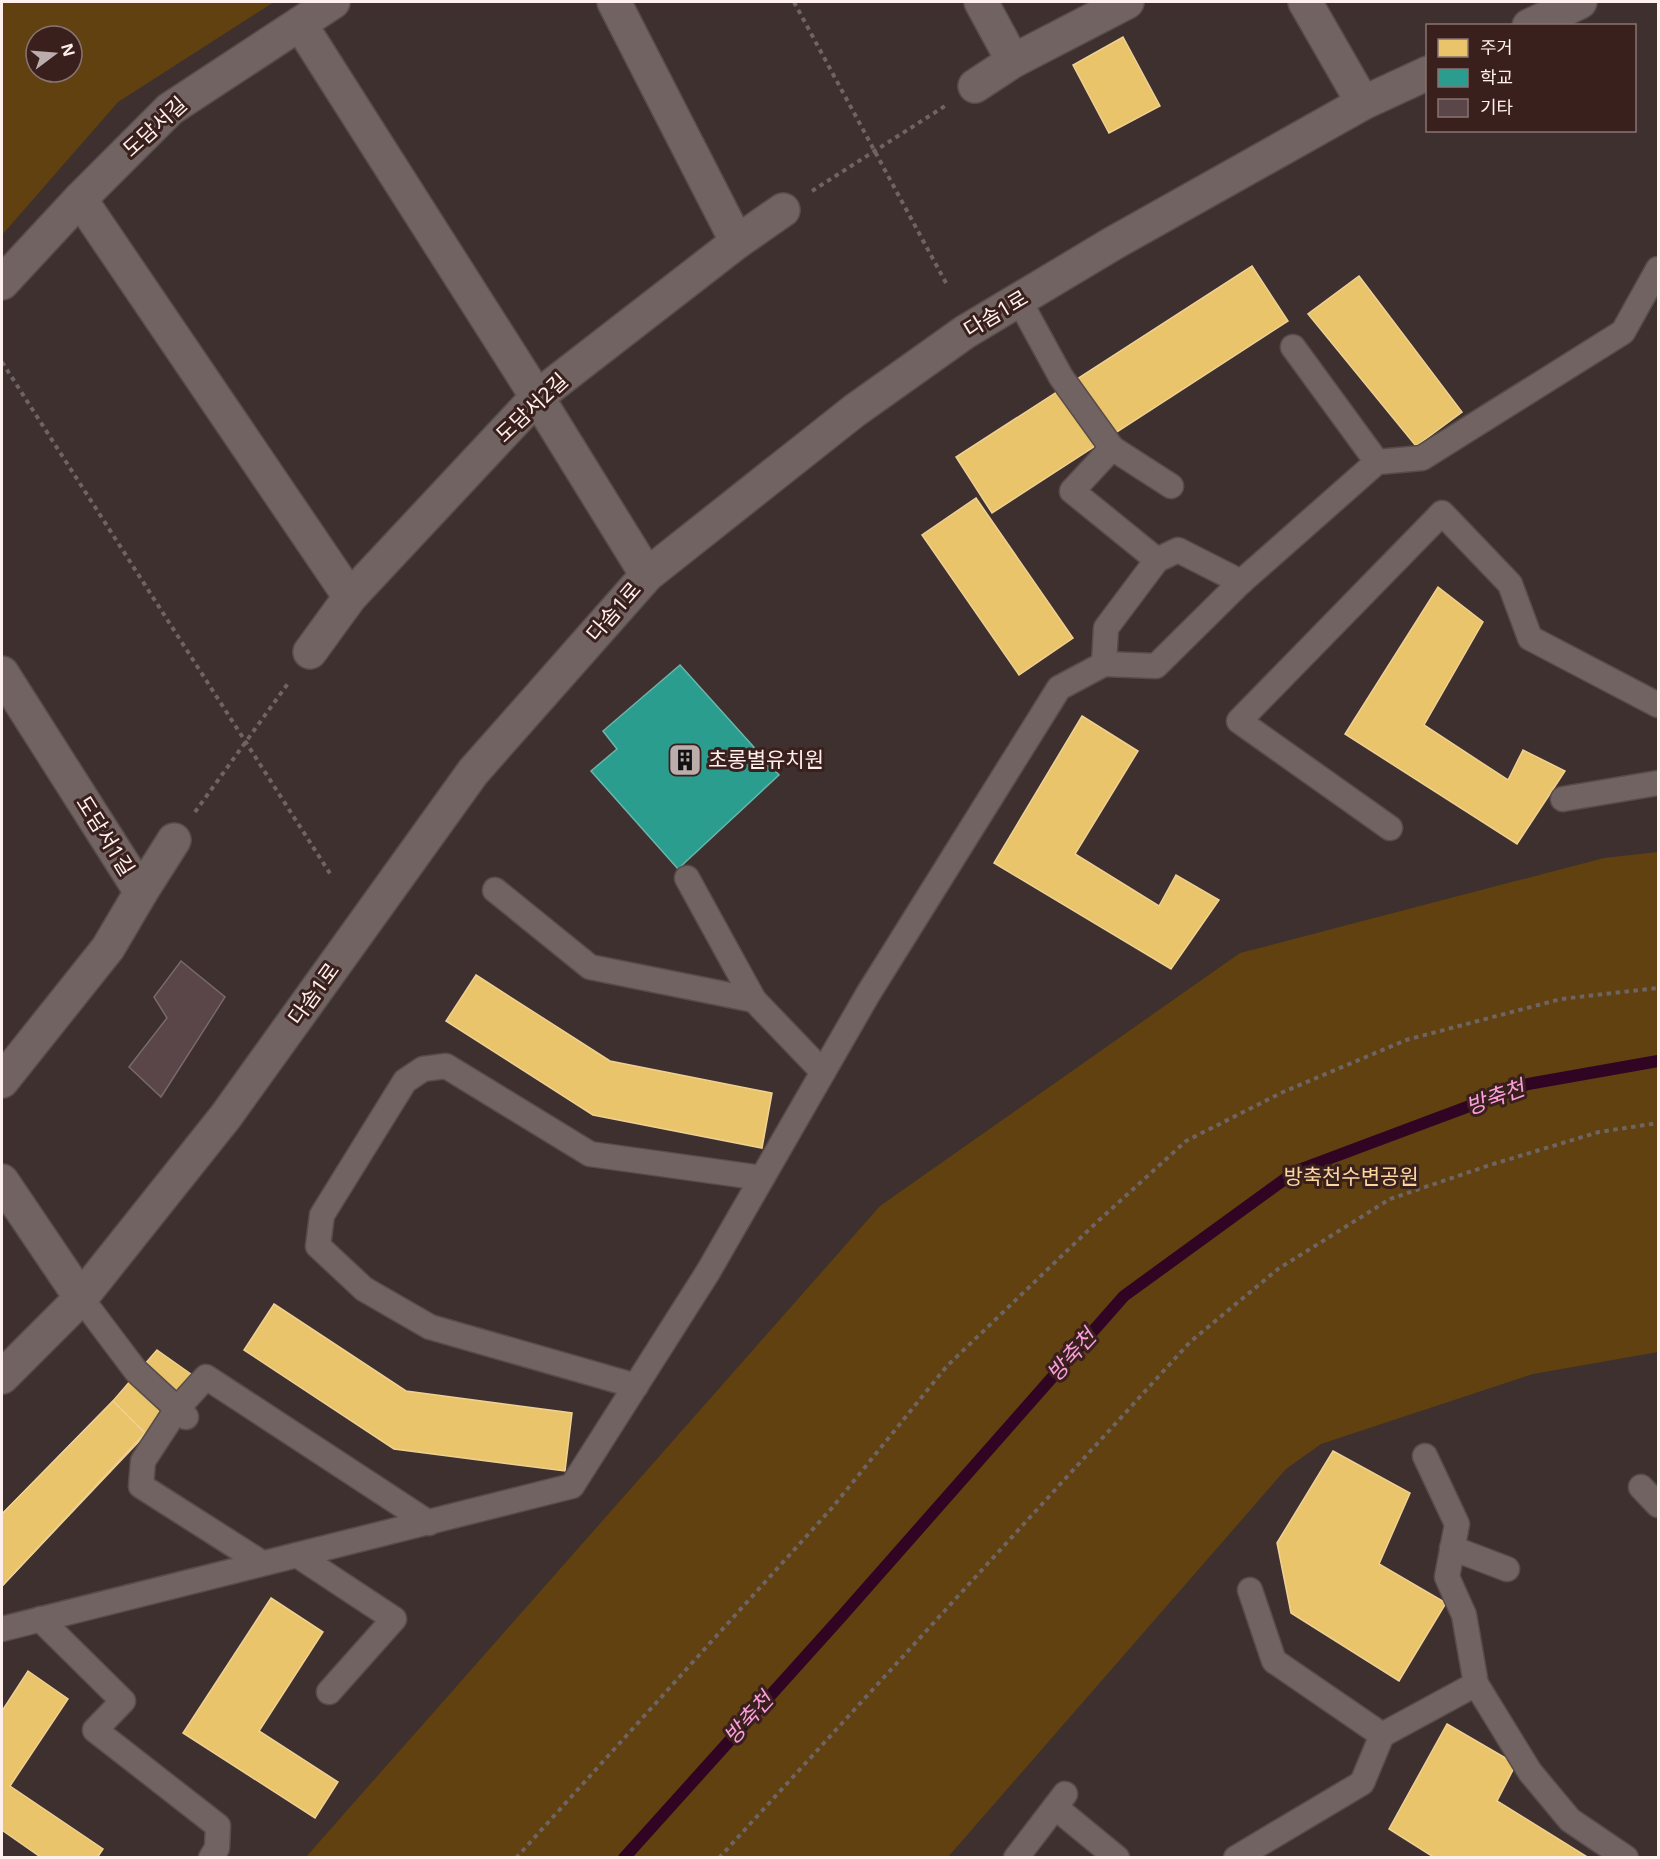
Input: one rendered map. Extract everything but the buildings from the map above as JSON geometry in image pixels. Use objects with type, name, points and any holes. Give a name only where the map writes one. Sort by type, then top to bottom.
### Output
[{"type":"street","name":"도담서길","points":[[2,282],[80,199],[170,109],[333,2]]},
{"type":"street","points":[[614,2],[736,242]]},
{"type":"street","points":[[981,2],[1013,62]]},
{"type":"street","points":[[975,86],[1013,62],[1127,2]]},
{"type":"street","points":[[1305,2],[1363,103]]},
{"type":"street","points":[[1533,24],[1580,2]]},
{"type":"street","points":[[300,24],[647,575]]},
{"type":"street","name":"다솜1로","points":[[2,1377],[81,1298],[226,1116],[473,772],[647,575],[854,411],[965,332],[1112,244],[1363,103],[1426,74]]},
{"type":"street","points":[[80,199],[350,597]]},
{"type":"street","name":"도담서2길","points":[[310,652],[350,597],[537,397],[736,242],[783,210]]},
{"type":"street","name":"도담서1길","points":[[2,673],[141,892],[108,948],[2,1081]]},
{"type":"street","points":[[141,892],[174,840]]},
{"type":"street","points":[[2,1181],[81,1298]]},
{"type":"lane","points":[[2,1629],[572,1486],[708,1272],[868,994],[1059,688],[1104,664],[1155,666],[1241,582],[1377,462],[1422,458],[1623,332],[1659,269]]},
{"type":"lane","points":[[1019,300],[1061,377],[1112,447],[1171,486]]},
{"type":"lane","points":[[1293,347],[1377,462]]},
{"type":"lane","points":[[1112,447],[1072,491],[1157,560]]},
{"type":"lane","points":[[1390,828],[1239,721],[1442,513],[1510,584],[1530,638],[1659,705]]},
{"type":"lane","points":[[1104,664],[1106,628],[1157,560],[1178,550],[1241,582]]},
{"type":"lane","points":[[1563,799],[1659,783]]},
{"type":"lane","points":[[687,878],[754,1000],[823,1072]]},
{"type":"lane","points":[[495,890],[590,967],[754,1000]]},
{"type":"lane","points":[[636,1386],[430,1327],[364,1289],[318,1246],[322,1215],[405,1081],[423,1070],[446,1066],[590,1154],[762,1178]]},
{"type":"lane","points":[[81,1298],[136,1371],[182,1413]]},
{"type":"lane","points":[[262,1563],[141,1486],[142,1461],[182,1413],[206,1377],[429,1523]]},
{"type":"lane","points":[[1425,1456],[1457,1524],[1447,1577],[1464,1615],[1476,1684],[1530,1772],[1570,1820],[1626,1857]]},
{"type":"lane","points":[[1641,1487],[1659,1505]]},
{"type":"lane","points":[[1452,1548],[1507,1569]]},
{"type":"lane","points":[[297,1554],[394,1619],[329,1692]]},
{"type":"lane","points":[[1250,1590],[1274,1661],[1382,1735]]},
{"type":"lane","points":[[40,1619],[123,1701],[95,1730],[218,1826],[217,1848],[211,1857]]},
{"type":"lane","points":[[1236,1857],[1362,1783],[1382,1735],[1476,1684]]},
{"type":"lane","points":[[1016,1857],[1060,1800],[1117,1857]]},
{"type":"path","points":[[794,2],[946,283]]},
{"type":"path","points":[[783,210],[975,86]]},
{"type":"path","points":[[2,362],[331,875]]},
{"type":"path","points":[[174,840],[310,652]]},
{"type":"path","points":[[516,1857],[831,1509],[947,1366],[1097,1222],[1186,1141],[1283,1092],[1407,1040],[1561,999],[1659,988]]},
{"type":"path","points":[[719,1857],[1190,1342],[1278,1269],[1390,1199],[1490,1165],[1599,1132],[1659,1123]]},
{"type":"green space","points":[[2,2],[274,2],[118,102],[2,235]]},
{"type":"green space","name":"방축천수변공원","points":[[1658,852],[1658,1352],[1533,1374],[1321,1444],[1286,1469],[948,1857],[306,1857],[880,1206],[1240,953],[1604,858]]},
{"type":"waterway","name":"방축천","points":[[624,1858],[841,1617],[1124,1296],[1296,1171],[1528,1084],[1658,1061]]},
{"type":"place","name":"초롱별유치원","points":[[685,760]]}]
